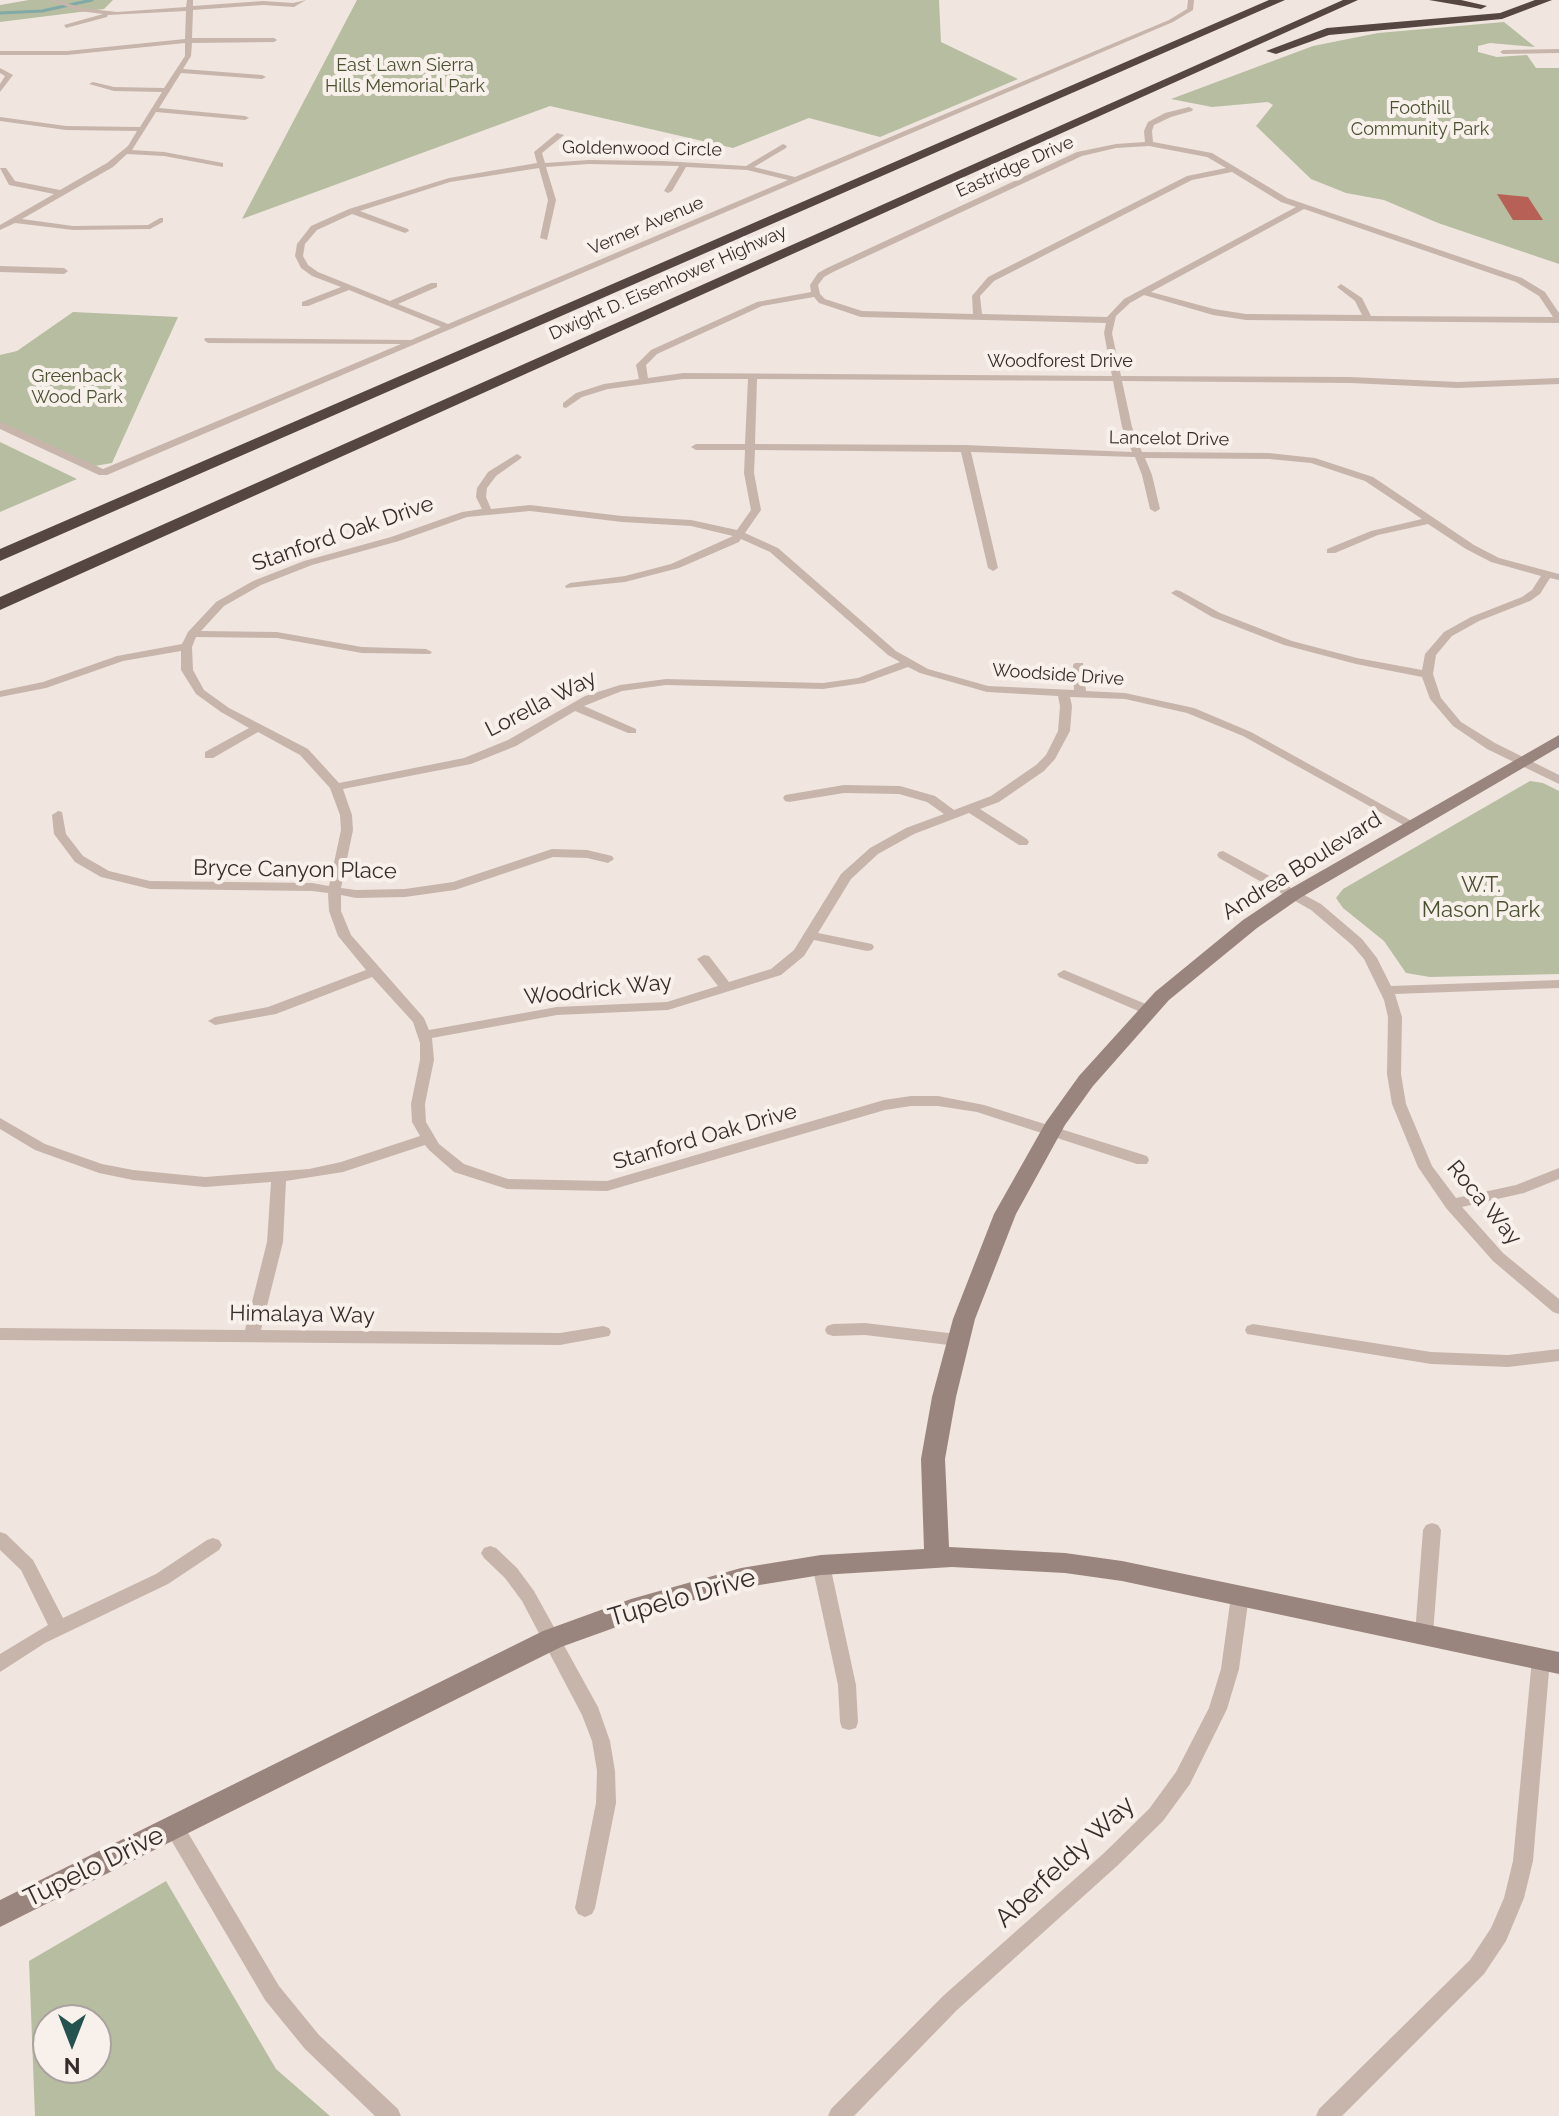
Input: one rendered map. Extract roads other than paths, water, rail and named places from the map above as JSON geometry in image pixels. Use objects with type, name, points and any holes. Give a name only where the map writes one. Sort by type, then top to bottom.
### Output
[{"type":"highway","name":"Dwight D. Eisenhower Highway","points":[[0,556],[1279,0]]},
{"type":"highway","name":"Dwight D. Eisenhower Highway","points":[[0,604],[1352,0]]},
{"type":"highway","points":[[1435,0],[1488,6],[1515,0]]},
{"type":"highway","points":[[1137,97],[1184,84],[1327,32],[1502,16],[1546,0]]},
{"type":"highway","points":[[1168,47],[1234,4]]},
{"type":"street","points":[[52,0],[77,9],[109,14],[190,11],[263,3],[294,5],[303,0]]},
{"type":"street","points":[[0,228],[127,152],[188,56],[190,0]]},
{"type":"street","name":"Verner Avenue","points":[[0,425],[103,473],[1171,21],[1190,10],[1191,0]]},
{"type":"street","points":[[66,26],[109,14]]},
{"type":"street","points":[[0,53],[67,53],[190,40],[274,40]]},
{"type":"street","points":[[1503,52],[1559,51]]},
{"type":"street","points":[[0,70],[9,75],[0,90]]},
{"type":"street","points":[[179,71],[262,77]]},
{"type":"street","points":[[93,84],[121,90],[167,90]]},
{"type":"street","points":[[1149,144],[1151,124],[1189,109]]},
{"type":"street","points":[[154,110],[245,118]]},
{"type":"street","points":[[0,119],[66,128],[143,129]]},
{"type":"street","points":[[544,238],[552,200],[551,187],[538,152],[560,135]]},
{"type":"street","name":"Eastridge Drive","points":[[816,294],[815,281],[830,270],[1080,154],[1116,146],[1149,144],[1209,155],[1269,193],[1302,207],[1519,280],[1542,294],[1559,320]]},
{"type":"street","points":[[747,168],[783,146]]},
{"type":"street","points":[[127,152],[164,154],[220,165]]},
{"type":"street","name":"Goldenwood Circle","points":[[449,327],[347,288],[304,266],[299,250],[307,234],[352,211],[449,180],[541,165],[615,161],[684,164],[747,168],[796,180]]},
{"type":"street","points":[[668,191],[684,164]]},
{"type":"street","points":[[978,317],[976,296],[991,279],[1190,178],[1235,169]]},
{"type":"street","points":[[3,170],[12,183],[61,193]]},
{"type":"street","points":[[1155,509],[1147,475],[1127,427],[1108,333],[1109,320],[1122,304],[1302,207]]},
{"type":"street","points":[[352,211],[405,231]]},
{"type":"street","points":[[14,220],[73,228],[150,227],[160,220]]},
{"type":"street","points":[[0,269],[64,271]]},
{"type":"street","points":[[390,304],[434,285]]},
{"type":"street","points":[[1341,287],[1359,300],[1368,319]]},
{"type":"street","points":[[305,304],[347,288]]},
{"type":"street","points":[[1143,292],[1213,312],[1246,317],[1559,320]]},
{"type":"street","points":[[644,379],[641,365],[654,352],[760,304],[816,294],[832,306],[861,314],[1109,320]]},
{"type":"street","points":[[208,340],[415,341]]},
{"type":"street","points":[[570,586],[625,579],[675,566],[718,550],[740,534],[756,510],[749,473],[753,376]]},
{"type":"street","name":"Woodforest Drive","points":[[566,405],[579,395],[644,379],[753,376],[1350,380],[1458,385],[1559,381]]},
{"type":"street","name":"Lancelot Drive","points":[[696,447],[965,448],[1269,456],[1312,460],[1369,479],[1495,560],[1553,576]]},
{"type":"street","points":[[965,448],[993,568]]},
{"type":"street","points":[[487,510],[481,497],[482,488],[492,474],[517,457]]},
{"type":"street","name":"Stanford Oak Drive","points":[[189,641],[220,604],[282,572],[487,510],[530,508],[609,518],[670,521],[740,534]]},
{"type":"street","points":[[1331,551],[1375,533],[1431,520]]},
{"type":"street","name":"Woodside Drive","points":[[740,534],[780,555],[907,663],[943,679],[976,687],[1147,700],[1210,717],[1413,825]]},
{"type":"street","points":[[1553,576],[1526,599],[1475,619],[1448,634],[1431,654],[1427,674],[1436,699],[1457,724],[1521,762],[1559,780]]},
{"type":"street","points":[[1176,593],[1216,615],[1288,643],[1356,661],[1427,674]]},
{"type":"street","points":[[0,694],[46,685],[121,658],[189,641],[277,635],[362,650],[426,652]]},
{"type":"street","points":[[0,1123],[40,1147],[68,1159],[133,1175],[205,1182],[279,1178],[343,1167],[427,1139],[419,1122],[418,1104],[427,1060],[425,1035],[414,1014],[341,928],[335,911],[334,891],[347,830],[346,815],[336,787],[304,752],[225,710],[200,692],[187,670],[189,641]]},
{"type":"street","name":"Lorella Way","points":[[336,787],[467,761],[512,743],[598,694],[631,685],[666,682],[823,686],[860,681],[907,663]]},
{"type":"street","points":[[1079,665],[1080,693]]},
{"type":"street","name":"Woodrick Way","points":[[425,1035],[557,1011],[668,1006],[766,976],[785,966],[799,953],[836,891],[859,863],[891,840],[971,809],[1012,789],[1051,756],[1064,731],[1066,706],[1063,693]]},
{"type":"street","points":[[574,706],[632,731]]},
{"type":"street","points":[[209,755],[259,727]]},
{"type":"street","name":"Andrea Boulevard","points":[[937,1557],[933,1459],[957,1340],[983,1265],[1005,1214],[1051,1132],[1086,1081],[1148,1010],[1198,963],[1294,894],[1559,740]]},
{"type":"street","points":[[789,798],[844,789],[900,790],[931,799],[953,815]]},
{"type":"street","points":[[971,809],[1023,842]]},
{"type":"street","name":"Bryce Canyon Place","points":[[58,815],[60,834],[79,859],[115,877],[176,887],[312,887],[356,894],[430,890],[479,879],[530,858],[552,853],[576,853],[608,859]]},
{"type":"street","name":"Roca Way","points":[[1223,855],[1325,914],[1357,942],[1387,990],[1395,1017],[1394,1074],[1399,1104],[1425,1167],[1451,1204],[1498,1257],[1559,1308]]},
{"type":"street","points":[[811,935],[867,947]]},
{"type":"street","points":[[704,959],[727,989]]},
{"type":"street","points":[[215,1021],[271,1011],[375,971]]},
{"type":"street","points":[[1064,974],[1148,1010]]},
{"type":"street","points":[[1387,990],[1559,984]]},
{"type":"street","name":"Stanford Oak Drive","points":[[427,1139],[459,1168],[494,1181],[577,1187],[622,1183],[884,1105],[911,1101],[966,1104],[1142,1160]]},
{"type":"street","points":[[1451,1204],[1533,1185],[1559,1173]]},
{"type":"street","points":[[252,1336],[275,1242],[279,1178]]},
{"type":"street","points":[[833,1330],[865,1329],[957,1340]]},
{"type":"street","points":[[1253,1330],[1431,1358],[1508,1361],[1559,1355]]},
{"type":"street","name":"Himalaya Way","points":[[0,1334],[560,1339],[603,1332]]},
{"type":"street","points":[[1424,1634],[1432,1530]]},
{"type":"street","points":[[0,1539],[27,1565],[59,1629]]},
{"type":"street","points":[[0,1664],[59,1629],[162,1579],[213,1545]]},
{"type":"street","points":[[490,1553],[511,1573],[528,1596],[591,1713],[601,1741],[606,1771],[601,1835],[585,1908]]},
{"type":"street","name":"Tupelo Drive","points":[[0,1914],[552,1639],[631,1609],[741,1578],[821,1565],[937,1557],[1065,1563],[1122,1571],[1550,1661]]},
{"type":"street","points":[[821,1565],[847,1685],[849,1722]]},
{"type":"street","name":"Aberfeldy Way","points":[[839,2116],[950,2003],[1156,1815],[1183,1778],[1218,1709],[1230,1669],[1240,1596]]},
{"type":"street","points":[[1327,2116],[1477,1967],[1499,1934],[1514,1898],[1523,1861],[1550,1661]]},
{"type":"street","points":[[174,1827],[272,1993],[312,2042],[390,2116]]},
{"type":"waterway","points":[[0,13],[42,11],[92,0]]},
{"type":"park label","name":"East Lawn Sierra Hills Memorial Park","points":[[405,76]]},
{"type":"park label","name":"Foothill Community Park","points":[[1420,119]]},
{"type":"park label","name":"Greenback Wood Park","points":[[77,387]]},
{"type":"park label","name":"W.T. Mason Park","points":[[1481,898]]}]
